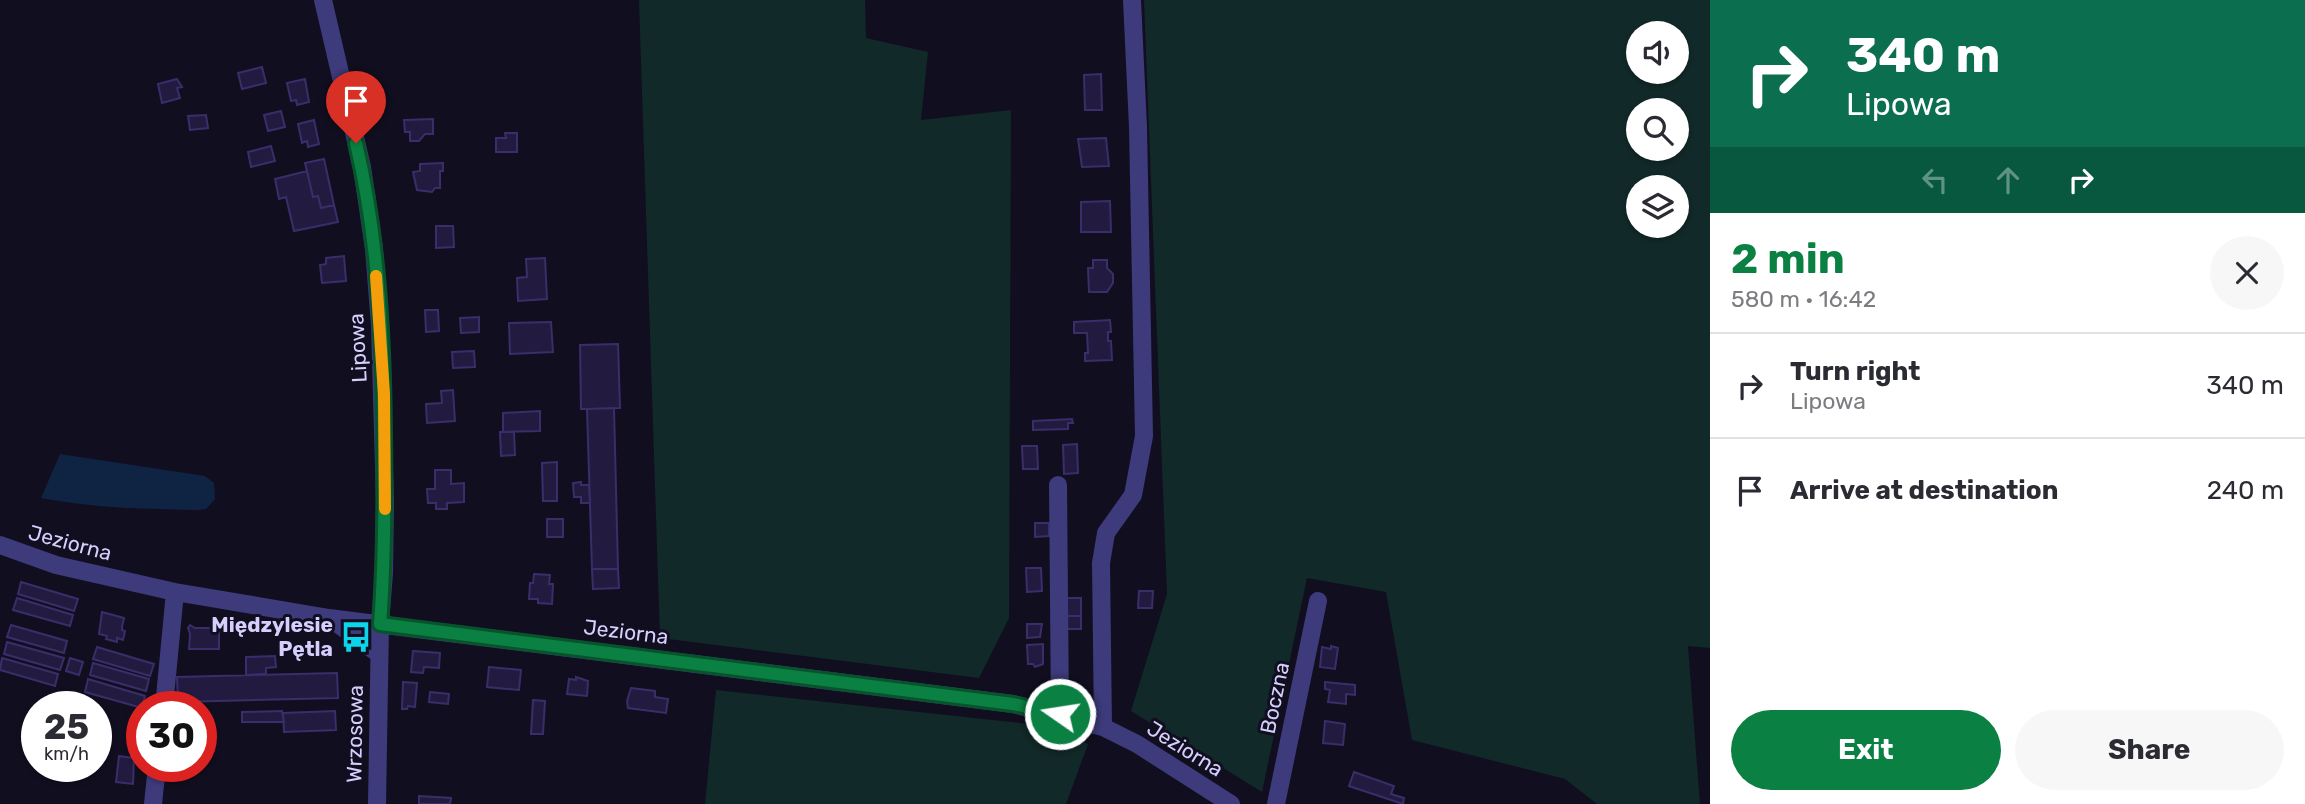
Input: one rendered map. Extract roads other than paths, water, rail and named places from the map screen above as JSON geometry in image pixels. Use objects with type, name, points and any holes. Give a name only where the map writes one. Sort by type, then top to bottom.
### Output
[{"type":"street","name":"Lipowa","points":[[323,0],[362,167],[374,248],[380,325],[386,502],[380,624]]},
{"type":"street","points":[[1102,727],[1101,563],[1106,533],[1133,495],[1144,436],[1138,127],[1132,0]]},
{"type":"street","points":[[1058,485],[1060,714]]},
{"type":"street","name":"Jeziorna","points":[[0,545],[55,565],[175,592],[328,618],[1013,704],[1102,727],[1137,744],[1231,804]]},
{"type":"street","points":[[166,691],[175,592]]},
{"type":"street","name":"Boczna","points":[[1276,804],[1318,601]]},
{"type":"street","points":[[328,618],[379,654]]},
{"type":"street","name":"Wrzosowa","points":[[376,804],[380,624]]},
{"type":"street","points":[[153,804],[155,782]]},
{"type":"water","points":[[60,454],[205,476],[214,483],[215,499],[206,509],[199,510],[100,506],[41,498]]},
{"type":"place","name":"Międzylesie Pętla","points":[[356,637]]}]
